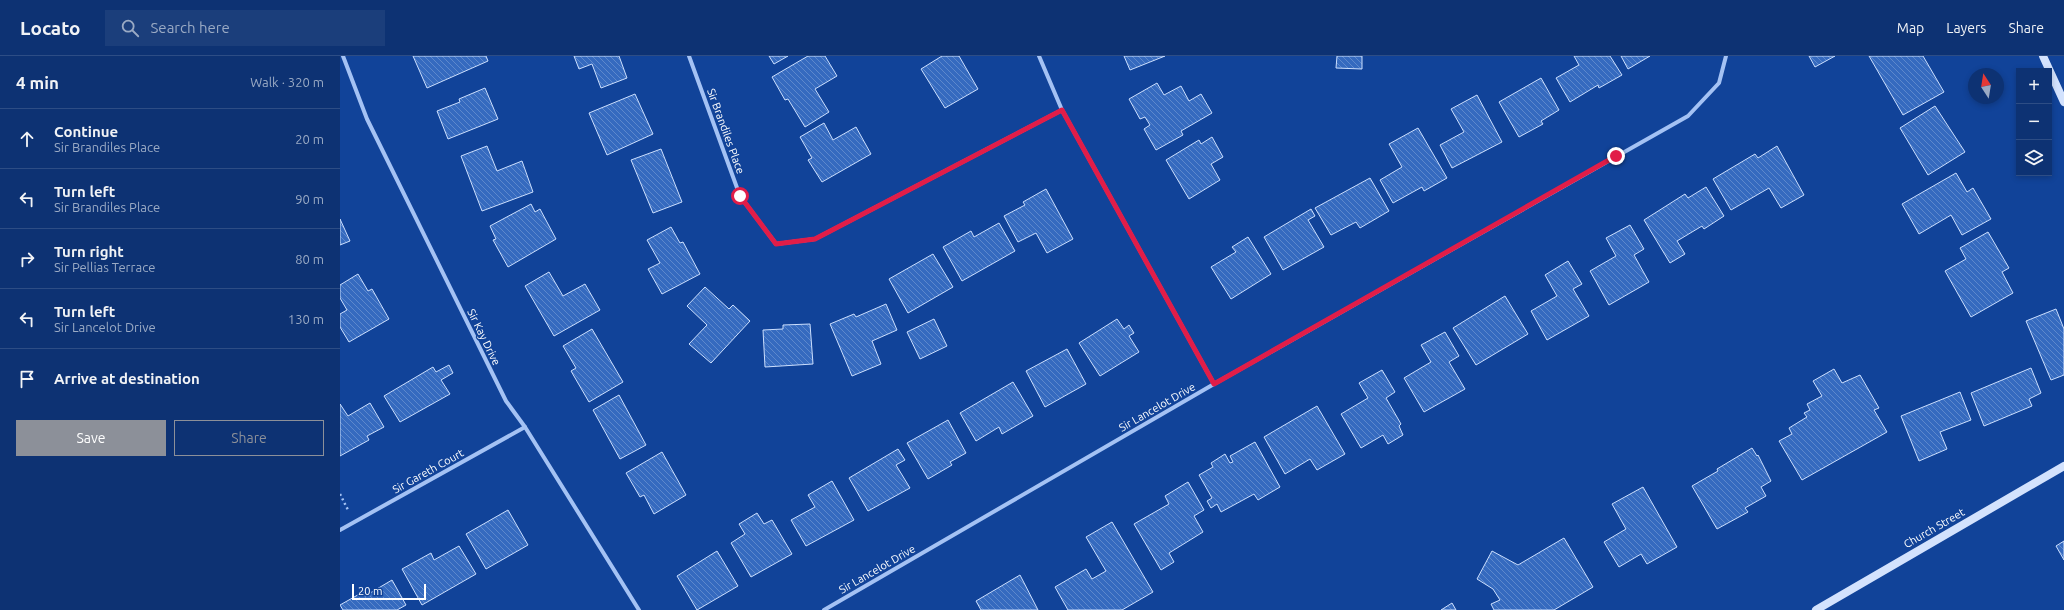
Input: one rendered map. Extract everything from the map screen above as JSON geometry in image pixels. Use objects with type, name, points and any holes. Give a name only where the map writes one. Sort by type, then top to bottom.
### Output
[{"type":"street","name":"Sir Kay Drive","points":[[343,56],[367,119],[506,401],[525,427],[639,610]]},
{"type":"street","name":"Sir Brandiles Place","points":[[689,56],[740,196],[776,244],[815,239],[1062,110]]},
{"type":"street","points":[[1039,56],[1062,110],[1214,384]]},
{"type":"street","name":"Sir Lancelot Drive","points":[[824,610],[1214,384],[1688,116],[1719,83],[1726,56]]},
{"type":"street","points":[[2043,56],[2064,102]]},
{"type":"street","name":"Sir Gareth Court","points":[[340,530],[525,427]]},
{"type":"street","name":"Church Street","points":[[1816,610],[2064,466]]},
{"type":"building","points":[[413,56],[486,56],[488,61],[427,88]]},
{"type":"building","points":[[574,56],[619,56],[627,78],[601,88],[592,64],[579,69]]},
{"type":"building","points":[[769,56],[788,56],[774,64]]},
{"type":"building","points":[[808,56],[825,56],[837,76],[815,89],[829,112],[805,127],[788,99],[785,100],[772,77]]},
{"type":"building","points":[[942,56],[959,56],[978,89],[945,108],[921,69]]},
{"type":"building","points":[[1124,56],[1165,56],[1130,70]]},
{"type":"building","points":[[1337,56],[1362,56],[1362,69],[1336,68]]},
{"type":"building","points":[[1574,56],[1610,56],[1622,75],[1599,88],[1598,85],[1570,102],[1556,78],[1579,65]]},
{"type":"building","points":[[1621,56],[1650,56],[1628,69]]},
{"type":"building","points":[[1809,56],[1835,56],[1815,67]]},
{"type":"building","points":[[1869,56],[1923,56],[1944,92],[1903,115]]},
{"type":"building","points":[[1541,78],[1559,110],[1541,121],[1543,124],[1519,137],[1499,102]]},
{"type":"building","points":[[1157,83],[1164,95],[1181,86],[1189,101],[1201,94],[1212,113],[1181,131],[1183,135],[1156,150],[1144,129],[1150,125],[1145,117],[1140,119],[1129,99]]},
{"type":"building","points":[[485,88],[498,119],[448,139],[437,111],[460,102],[459,99]]},
{"type":"building","points":[[635,94],[653,134],[607,155],[589,113]]},
{"type":"building","points":[[1477,95],[1502,142],[1452,168],[1440,145],[1464,132],[1451,109]]},
{"type":"building","points":[[1935,106],[1965,152],[1928,175],[1900,128]]},
{"type":"building","points":[[824,123],[833,140],[856,127],[871,154],[822,182],[808,160],[812,158],[800,137]]},
{"type":"building","points":[[1418,128],[1447,178],[1424,191],[1422,187],[1393,203],[1380,180],[1402,167],[1389,144]]},
{"type":"building","points":[[1212,137],[1223,157],[1211,164],[1220,180],[1189,199],[1166,160],[1199,140],[1201,144]]},
{"type":"building","points":[[487,146],[497,171],[522,161],[533,192],[482,211],[461,156]]},
{"type":"building","points":[[1777,146],[1804,195],[1781,208],[1769,188],[1731,210],[1713,179],[1755,154],[1758,158]]},
{"type":"building","points":[[661,149],[682,202],[653,213],[631,160]]},
{"type":"building","points":[[1956,173],[1967,192],[1973,188],[1991,219],[1962,235],[1951,215],[1919,234],[1902,204]]},
{"type":"building","points":[[1370,178],[1389,211],[1360,228],[1356,222],[1331,235],[1315,208]]},
{"type":"building","points":[[1706,187],[1724,216],[1704,229],[1702,226],[1677,241],[1685,254],[1670,263],[1644,220],[1685,194],[1688,198]]},
{"type":"building","points":[[1046,189],[1073,239],[1047,253],[1036,233],[1018,242],[1004,216],[1025,205],[1023,202]]},
{"type":"building","points":[[531,204],[535,212],[540,209],[556,239],[508,267],[493,240],[496,239],[490,226]]},
{"type":"building","points":[[1311,209],[1315,216],[1308,220],[1324,247],[1283,270],[1264,237]]},
{"type":"building","points":[[340,219],[350,241],[340,245]]},
{"type":"building","points":[[999,223],[1015,251],[962,281],[943,247],[971,231],[974,237]]},
{"type":"building","points":[[1630,225],[1644,249],[1634,255],[1649,282],[1609,305],[1590,271],[1616,256],[1606,238]]},
{"type":"building","points":[[671,227],[680,243],[683,242],[700,274],[662,294],[648,269],[660,263],[647,240]]},
{"type":"building","points":[[1988,232],[2009,268],[2002,272],[2013,293],[1971,317],[1945,271],[1966,259],[1960,248]]},
{"type":"building","points":[[1248,237],[1271,274],[1231,299],[1211,267],[1236,252],[1232,247]]},
{"type":"building","points":[[933,254],[953,287],[908,313],[889,279]]},
{"type":"building","points":[[1568,261],[1582,284],[1573,289],[1589,316],[1547,340],[1531,311],[1557,296],[1545,275]]},
{"type":"building","points":[[549,272],[563,296],[585,284],[600,310],[554,336],[525,286]]},
{"type":"building","points":[[358,274],[368,291],[372,289],[389,319],[349,342],[340,327],[340,314],[347,310],[340,298],[340,285]]},
{"type":"building","points":[[705,287],[729,309],[733,305],[750,321],[711,363],[689,344],[707,325],[687,306]]},
{"type":"building","points":[[1505,296],[1528,334],[1476,365],[1453,328]]},
{"type":"building","points":[[886,304],[897,330],[872,341],[881,364],[852,376],[830,324],[854,314],[856,317]]},
{"type":"building","points":[[2056,309],[2064,329],[2064,375],[2051,380],[2026,321]]},
{"type":"building","points":[[934,319],[947,346],[920,359],[907,332]]},
{"type":"building","points":[[1117,319],[1124,329],[1129,325],[1134,333],[1129,336],[1139,352],[1100,376],[1079,343]]},
{"type":"building","points":[[810,324],[813,364],[765,367],[763,330],[783,329],[783,325]]},
{"type":"building","points":[[592,329],[623,382],[589,402],[571,371],[576,368],[563,346]]},
{"type":"building","points":[[1445,332],[1459,356],[1449,362],[1465,389],[1424,412],[1404,378],[1431,362],[1421,345]]},
{"type":"building","points":[[1067,349],[1086,384],[1045,407],[1026,371]]},
{"type":"building","points":[[449,365],[453,373],[441,380],[450,394],[400,422],[384,396],[433,367],[436,372]]},
{"type":"building","points":[[2031,368],[2041,393],[2029,399],[2032,406],[1984,426],[1971,393]]},
{"type":"building","points":[[1834,369],[1842,383],[1860,375],[1879,408],[1874,410],[1887,432],[1802,480],[1779,441],[1792,434],[1789,428],[1807,417],[1804,413],[1810,410],[1807,404],[1822,396],[1813,381]]},
{"type":"building","points":[[1382,370],[1395,392],[1386,398],[1401,424],[1399,426],[1403,435],[1388,444],[1383,435],[1361,448],[1341,414],[1368,398],[1359,383]]},
{"type":"building","points":[[1013,382],[1033,416],[1002,434],[999,427],[976,441],[960,413]]},
{"type":"building","points":[[1960,392],[1971,420],[1940,432],[1947,449],[1919,461],[1901,416]]},
{"type":"building","points":[[619,395],[646,445],[620,459],[593,410]]},
{"type":"building","points":[[370,403],[384,427],[367,436],[369,440],[340,456],[340,404],[348,416]]},
{"type":"building","points":[[1317,406],[1345,454],[1317,470],[1310,459],[1285,474],[1264,437]]},
{"type":"building","points":[[948,420],[966,453],[950,462],[952,465],[928,479],[907,443]]},
{"type":"building","points":[[1255,442],[1280,487],[1258,500],[1254,494],[1221,512],[1217,504],[1211,508],[1207,501],[1212,498],[1199,475],[1213,467],[1211,463],[1225,454],[1230,463],[1233,462],[1230,456]]},
{"type":"building","points":[[1752,448],[1757,456],[1758,455],[1771,481],[1761,487],[1766,496],[1745,508],[1748,512],[1717,529],[1692,486],[1718,471],[1717,469]]},
{"type":"building","points":[[898,449],[905,460],[896,465],[910,488],[868,511],[849,478]]},
{"type":"building","points":[[662,452],[686,495],[654,514],[644,495],[640,497],[626,473]]},
{"type":"building","points":[[832,481],[854,520],[806,546],[791,520],[815,507],[808,495]]},
{"type":"building","points":[[1188,482],[1204,510],[1194,516],[1203,532],[1169,553],[1174,562],[1161,570],[1134,524],[1169,504],[1165,496]]},
{"type":"building","points":[[1643,487],[1677,547],[1647,564],[1641,554],[1619,567],[1604,542],[1626,529],[1612,504]]},
{"type":"building","points":[[508,510],[528,545],[486,569],[466,534]]},
{"type":"building","points":[[757,513],[764,524],[772,520],[792,554],[751,577],[731,543],[745,534],[739,524]]},
{"type":"building","points":[[1112,522],[1153,592],[1122,610],[1068,610],[1055,587],[1086,569],[1092,579],[1106,571],[1086,537]]},
{"type":"building","points":[[1564,538],[1593,587],[1554,610],[1494,610],[1491,604],[1500,600],[1493,589],[1477,579],[1492,551],[1518,565]]},
{"type":"building","points":[[2064,541],[2064,560],[2056,546]]},
{"type":"building","points":[[459,546],[476,574],[422,605],[402,569],[431,553],[434,560]]},
{"type":"building","points":[[717,551],[738,586],[697,610],[677,576]]},
{"type":"building","points":[[1020,575],[1038,610],[981,610],[976,601]]},
{"type":"building","points":[[392,580],[406,605],[397,610],[343,610],[340,605],[363,592],[365,596]]},
{"type":"building","points":[[1452,603],[1456,610],[1441,610]]},
{"type":"route","points":[[740,196],[776,244],[815,239],[1062,110],[1214,384],[1616,156]]}]
